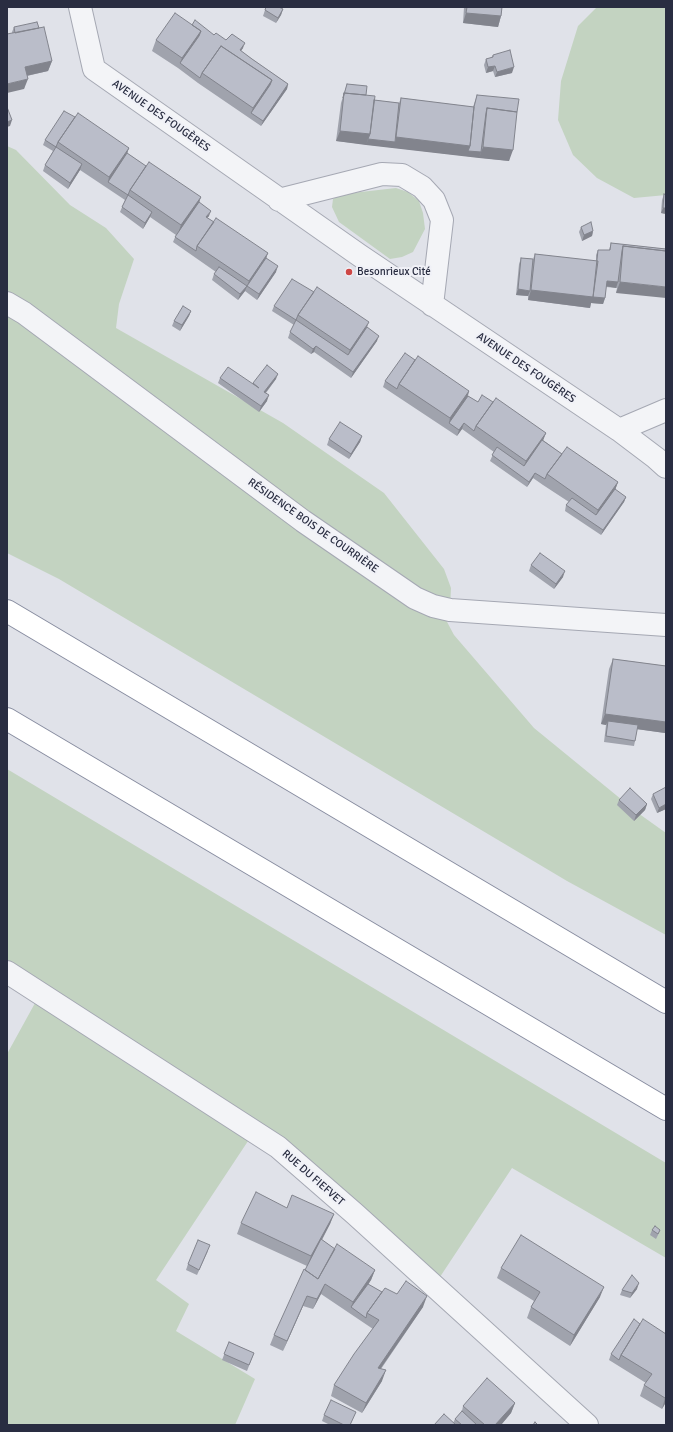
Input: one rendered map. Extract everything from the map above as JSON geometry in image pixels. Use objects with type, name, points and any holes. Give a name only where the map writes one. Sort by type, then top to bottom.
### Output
[{"type":"highway","points":[[7,611],[666,1002]]},
{"type":"highway","points":[[7,719],[666,1110]]},
{"type":"street","name":"AVENUE DES FOUGÈRES","points":[[80,7],[94,69],[279,200],[432,305],[619,430],[666,467]]},
{"type":"street","points":[[279,200],[382,174],[402,175],[422,187],[434,200],[442,220],[432,305]]},
{"type":"street","name":"RÉSIDENCE BOIS DE COURRIÈRE","points":[[7,303],[24,313],[304,521],[415,598],[433,606],[450,610],[666,625]]},
{"type":"street","points":[[619,430],[666,410]]},
{"type":"street","name":"RUE DU FIEFVET","points":[[7,972],[278,1147],[355,1214],[587,1425]]},
{"type":"green space","points":[[597,7],[666,7],[666,195],[634,198],[597,178],[573,155],[558,120],[561,81],[578,26]]},
{"type":"green space","points":[[7,146],[16,150],[70,205],[106,228],[134,259],[119,304],[116,328],[283,423],[384,493],[444,569],[451,588],[450,610],[446,620],[454,635],[534,728],[638,813],[666,833],[666,935],[567,881],[59,579],[7,553]]},
{"type":"green space","points":[[396,188],[408,192],[419,201],[423,213],[425,229],[413,252],[402,257],[390,259],[339,222],[332,207],[333,199],[343,194]]},
{"type":"green space","points":[[7,769],[666,1163],[666,1258],[512,1168],[434,1286],[254,1132],[156,1280],[189,1304],[176,1331],[255,1379],[235,1425],[7,1425],[7,1054],[40,994],[7,972]]},
{"type":"building","points":[[266,7],[279,7],[283,9],[278,18],[265,10]]},
{"type":"building","points":[[467,7],[502,7],[501,16],[466,13]]},
{"type":"building","points":[[175,13],[201,31],[182,58],[156,40]]},
{"type":"building","points":[[195,20],[214,35],[216,33],[226,40],[232,34],[245,43],[240,50],[288,84],[263,121],[251,113],[272,80],[221,46],[200,78],[180,63],[201,31],[192,25]]},
{"type":"building","points":[[37,22],[39,28],[15,33],[14,27]]},
{"type":"building","points":[[44,27],[52,61],[25,67],[28,79],[7,84],[7,34]]},
{"type":"building","points":[[221,46],[272,80],[253,108],[202,73]]},
{"type":"building","points":[[510,50],[514,67],[497,72],[495,66],[488,67],[486,59],[493,57],[493,55]]},
{"type":"building","points":[[347,84],[367,86],[366,95],[344,93]]},
{"type":"building","points":[[344,93],[375,96],[370,134],[340,131]]},
{"type":"building","points":[[477,95],[519,99],[517,112],[487,108],[481,152],[468,151]]},
{"type":"building","points":[[401,98],[474,107],[470,146],[396,137]]},
{"type":"building","points":[[374,100],[399,103],[395,142],[368,139],[370,134]]},
{"type":"building","points":[[7,107],[12,120],[7,122]]},
{"type":"building","points":[[487,108],[517,112],[513,150],[483,147]]},
{"type":"building","points":[[64,111],[75,117],[56,147],[45,140]]},
{"type":"building","points":[[78,113],[129,148],[109,177],[58,142]]},
{"type":"building","points":[[56,147],[82,164],[70,183],[45,165]]},
{"type":"building","points":[[127,153],[146,166],[128,195],[108,182]]},
{"type":"building","points":[[149,162],[201,197],[181,225],[130,190]]},
{"type":"building","points":[[664,194],[666,195],[666,208],[663,208]]},
{"type":"building","points":[[128,195],[152,212],[145,223],[122,207]]},
{"type":"building","points":[[199,202],[211,211],[206,217],[214,222],[197,246],[196,251],[175,237]]},
{"type":"building","points":[[216,218],[268,253],[249,281],[197,246]]},
{"type":"building","points":[[591,222],[593,231],[584,235],[581,227]]},
{"type":"building","points":[[611,243],[666,249],[666,251],[623,246],[618,282],[607,281],[605,298],[593,297],[598,250],[610,250]]},
{"type":"building","points":[[623,246],[666,251],[666,287],[620,282]]},
{"type":"building","points":[[535,254],[598,261],[593,297],[531,290]]},
{"type":"building","points":[[266,258],[278,266],[259,294],[247,286]]},
{"type":"building","points":[[521,258],[533,259],[530,291],[518,289]]},
{"type":"building","points":[[219,267],[247,286],[240,294],[214,274]]},
{"type":"building","points":[[292,279],[314,292],[296,320],[274,306]]},
{"type":"building","points":[[317,287],[369,322],[350,350],[298,315]]},
{"type":"building","points":[[183,306],[191,311],[182,325],[174,321]]},
{"type":"building","points":[[296,320],[348,355],[367,327],[379,336],[353,372],[316,346],[313,349],[290,332]]},
{"type":"building","points":[[405,353],[415,360],[397,389],[385,381]]},
{"type":"building","points":[[418,356],[469,391],[450,418],[399,384]]},
{"type":"building","points":[[267,365],[278,374],[264,392],[269,395],[261,406],[220,378],[228,367],[259,388],[253,383]]},
{"type":"building","points":[[482,395],[493,402],[474,431],[464,423],[459,430],[449,423],[468,396],[478,402]]},
{"type":"building","points":[[496,398],[546,433],[526,461],[476,426]]},
{"type":"building","points":[[340,422],[362,436],[351,454],[329,439]]},
{"type":"building","points":[[542,440],[562,454],[545,479],[535,473],[529,482],[492,455],[497,447],[524,466]]},
{"type":"building","points":[[567,447],[618,482],[598,510],[547,474]]},
{"type":"building","points":[[615,489],[626,497],[603,530],[566,505],[572,498],[596,515]]},
{"type":"building","points":[[540,553],[565,571],[556,584],[531,565]]},
{"type":"building","points":[[613,659],[666,666],[666,722],[605,714]]},
{"type":"building","points":[[608,721],[638,725],[635,741],[606,736]]},
{"type":"building","points":[[666,787],[666,804],[659,808],[653,794]]},
{"type":"building","points":[[630,788],[647,804],[636,815],[619,800]]},
{"type":"building","points":[[256,1192],[287,1208],[292,1195],[334,1214],[311,1256],[241,1223]]},
{"type":"building","points":[[655,1226],[660,1230],[658,1234],[652,1230]]},
{"type":"building","points":[[521,1235],[604,1287],[574,1335],[531,1307],[540,1292],[501,1268]]},
{"type":"building","points":[[321,1239],[335,1249],[318,1279],[305,1270]]},
{"type":"building","points":[[198,1240],[210,1245],[199,1270],[188,1264]]},
{"type":"building","points":[[337,1244],[375,1270],[353,1302],[325,1284],[317,1299],[307,1296],[287,1341],[274,1335],[304,1269],[318,1279]]},
{"type":"building","points":[[632,1275],[639,1283],[632,1293],[622,1290]]},
{"type":"building","points":[[406,1281],[427,1296],[378,1368],[386,1370],[366,1403],[334,1385],[354,1354],[379,1320],[367,1313],[385,1288],[397,1294]]},
{"type":"building","points":[[368,1284],[382,1292],[367,1313],[366,1318],[351,1307]]},
{"type":"building","points":[[634,1319],[640,1324],[619,1360],[611,1354]]},
{"type":"building","points":[[643,1319],[666,1334],[666,1398],[644,1385],[652,1374],[621,1355]]},
{"type":"building","points":[[229,1342],[254,1353],[249,1365],[224,1354]]},
{"type":"building","points":[[487,1378],[515,1403],[495,1425],[485,1425],[463,1406]]},
{"type":"building","points":[[331,1400],[356,1412],[350,1425],[344,1425],[324,1415]]},
{"type":"building","points":[[462,1411],[477,1425],[462,1425],[455,1419]]},
{"type":"building","points":[[444,1414],[456,1425],[434,1425]]},
{"type":"place","name":"Besonrieux Cité","points":[[349,272]]}]
